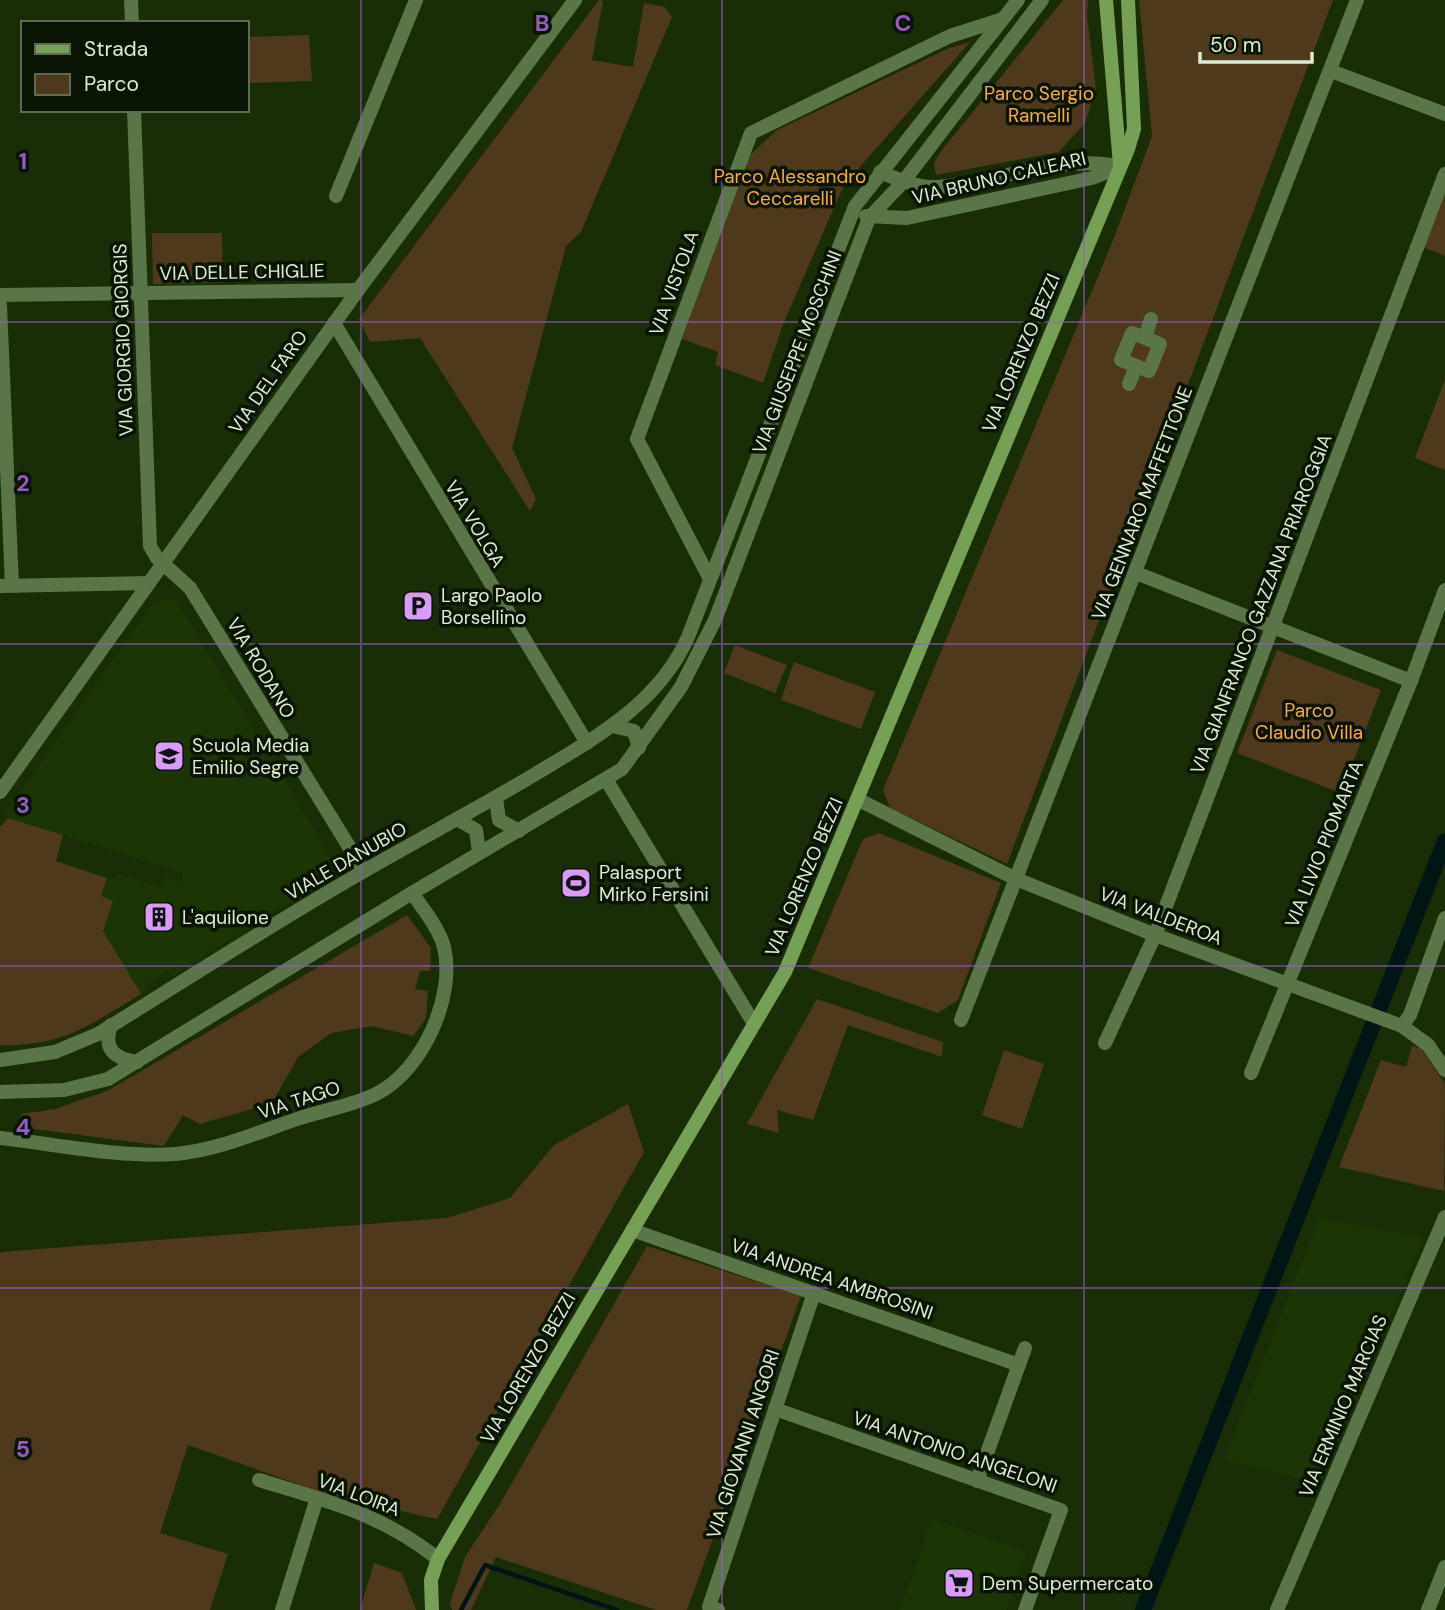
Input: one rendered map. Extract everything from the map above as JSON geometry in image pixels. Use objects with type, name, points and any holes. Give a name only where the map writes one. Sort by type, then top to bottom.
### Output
[{"type":"street","points":[[131,0],[132,21]]},
{"type":"street","points":[[336,196],[416,0]]},
{"type":"street","name":"VIA DEL FARO","points":[[0,792],[334,323],[575,0]]},
{"type":"street","name":"VIA GIUSEPPE MOSCHINI","points":[[612,726],[643,701],[670,669],[688,637],[855,205],[1018,0]]},
{"type":"street","name":"VIA GIUSEPPE MOSCHINI","points":[[639,748],[681,687],[715,620],[869,218],[903,182],[1042,0]]},
{"type":"street","points":[[1107,0],[1114,126],[1120,167]]},
{"type":"street","name":"VIA LORENZO BEZZI","points":[[432,1610],[431,1580],[438,1559],[753,1022],[785,972],[1134,129],[1128,0]]},
{"type":"street","name":"VIA GENNARO MAFFETTONE","points":[[961,1020],[1357,0]]},
{"type":"street","name":"VIA VISTOLA","points":[[710,579],[637,439],[751,133],[950,36],[1002,20]]},
{"type":"street","points":[[1331,71],[1445,114]]},
{"type":"street","name":"VIA GIORGIO GIORGIS","points":[[134,112],[149,539],[152,552],[163,563]]},
{"type":"street","name":"VIA BRUNO CALEARI","points":[[880,172],[903,182],[935,187],[1089,161],[1120,167]]},
{"type":"street","name":"VIA BRUNO CALEARI","points":[[869,218],[907,218],[1091,178],[1120,167]]},
{"type":"street","name":"VIA GIANFRANCO GAZZANA PRIAROGGIA","points":[[1105,1043],[1156,935],[1445,174]]},
{"type":"street","points":[[855,205],[869,218]]},
{"type":"street","name":"VIA DELLE CHIGLIE","points":[[0,295],[358,290]]},
{"type":"street","points":[[0,304],[6,586],[149,583]]},
{"type":"street","points":[[1129,384],[1136,366],[1121,360],[1132,332],[1145,338],[1151,319]]},
{"type":"street","name":"VIA VOLGA","points":[[334,323],[587,743]]},
{"type":"street","name":"VIA RODANO","points":[[163,563],[190,588],[364,871]]},
{"type":"street","points":[[1136,573],[1411,681]]},
{"type":"street","name":"VIA LIVIO PIOMARTA","points":[[1251,1073],[1411,681],[1445,590]]},
{"type":"street","points":[[0,1092],[36,1093],[87,1086],[108,1079],[412,893],[607,781],[619,772],[639,748],[634,731],[612,726]]},
{"type":"street","name":"VIALE DANUBIO","points":[[0,1059],[55,1052],[92,1037],[364,871],[496,797],[612,726]]},
{"type":"street","points":[[607,781],[753,1022]]},
{"type":"street","points":[[496,797],[499,820],[519,831]]},
{"type":"street","name":"VIA VALDEROA","points":[[857,799],[1016,879],[1156,935],[1396,1024],[1423,1040],[1445,1070]]},
{"type":"street","points":[[457,819],[476,831],[480,853]]},
{"type":"street","name":"VIA TAGO","points":[[0,1139],[144,1154],[181,1153],[244,1139],[307,1115],[365,1099],[385,1089],[400,1076],[428,1040],[437,1024],[441,1004],[444,946],[412,893]]},
{"type":"street","points":[[1396,1024],[1410,1015],[1439,949],[1445,918]]},
{"type":"street","points":[[111,1026],[107,1039],[110,1052],[118,1058],[136,1062]]},
{"type":"street","name":"VIA ERMINIO MARCIAS","points":[[1277,1610],[1445,1217]]},
{"type":"street","name":"VIA ANDREA AMBROSINI","points":[[632,1230],[1019,1365]]},
{"type":"street","name":"VIA GIOVANNI ANGORI","points":[[714,1608],[814,1293]]},
{"type":"street","points":[[977,1482],[1025,1348]]},
{"type":"street","name":"VIA ANTONIO ANGELONI","points":[[775,1409],[1061,1510],[1025,1610]]},
{"type":"street","name":"VIA LOIRA","points":[[259,1480],[376,1518],[408,1535],[438,1559]]},
{"type":"street","points":[[282,1610],[317,1498]]},
{"type":"street","points":[[1428,1610],[1445,1567]]},
{"type":"shaded area","points":[[173,599],[180,606],[340,873],[256,922],[173,977],[168,971],[147,984],[149,989],[141,994],[56,861],[114,880],[117,874],[162,887],[165,878],[181,882],[183,873],[3,816],[149,609],[156,601]]},
{"type":"shaded area","points":[[1319,1218],[1424,1237],[1320,1483],[1224,1460]]},
{"type":"shaded area","name":"Dem Supermercato","points":[[932,1519],[1026,1551],[1006,1610],[900,1610]]},
{"type":"green space","points":[[599,0],[603,1],[592,60],[633,67],[644,3],[665,7],[672,17],[581,232],[566,246],[512,448],[536,499],[530,511],[420,338],[370,342],[359,319]]},
{"type":"green space","name":"Parco Sergio Ramelli","points":[[1063,0],[1088,0],[1087,16],[1096,90],[1085,123],[1059,152],[936,175],[934,163],[942,150]]},
{"type":"green space","points":[[1139,0],[1333,0],[1007,864],[890,808],[883,790],[1112,243],[1152,136]]},
{"type":"green space","points":[[309,35],[312,81],[248,83],[248,37]]},
{"type":"green space","name":"Parco Alessandro Ceccarelli","points":[[970,42],[844,185],[784,322],[763,383],[715,365],[718,352],[682,339],[750,155],[777,130],[949,48]]},
{"type":"green space","points":[[1445,190],[1445,256],[1423,247]]},
{"type":"green space","points":[[152,233],[222,233],[223,283],[153,284]]},
{"type":"green space","points":[[1445,379],[1445,470],[1415,458]]},
{"type":"green space","points":[[735,645],[787,665],[775,693],[724,673]]},
{"type":"green space","name":"Parco Claudio Villa","points":[[1277,650],[1381,690],[1341,793],[1237,753]]},
{"type":"green space","points":[[794,662],[875,692],[861,729],[781,700]]},
{"type":"green space","points":[[8,818],[63,835],[56,861],[107,878],[101,896],[113,901],[103,931],[141,994],[75,1032],[22,1045],[0,1045],[0,827]]},
{"type":"green space","points":[[879,833],[1001,883],[958,1000],[938,1013],[808,968],[863,839]]},
{"type":"green space","points":[[407,915],[431,948],[430,971],[420,971],[415,989],[428,991],[426,1018],[413,1036],[372,1026],[331,1033],[298,1057],[272,1103],[200,1124],[183,1115],[164,1146],[19,1127],[21,1114],[55,1109],[107,1091]]},
{"type":"green space","points":[[817,999],[943,1042],[942,1057],[848,1025],[813,1120],[777,1110],[779,1133],[747,1124]]},
{"type":"green space","points":[[1412,1046],[1421,1048],[1445,1084],[1444,1191],[1339,1167],[1381,1060],[1406,1067]]},
{"type":"green space","points":[[1004,1050],[1044,1064],[1022,1129],[982,1115]]},
{"type":"green space","points":[[628,1104],[644,1152],[437,1519],[329,1495],[188,1445],[160,1533],[228,1554],[210,1610],[0,1610],[0,1252],[447,1218],[510,1198],[554,1145]]},
{"type":"green space","points":[[647,1246],[801,1296],[687,1610],[656,1610],[496,1557],[471,1610],[452,1610],[450,1603],[465,1557],[500,1504]]},
{"type":"green space","points":[[374,1563],[402,1573],[416,1610],[360,1610]]},
{"type":"waterway","points":[[1143,1610],[1445,841]]},
{"type":"waterway","points":[[461,1610],[485,1565],[617,1610]]},
{"type":"place","name":"Largo Paolo Borsellino","points":[[418,606]]},
{"type":"place","name":"Scuola Media Emilio Segre","points":[[169,756]]},
{"type":"place","name":"Palasport Mirko Fersini","points":[[576,883]]},
{"type":"place","name":"L'aquilone","points":[[159,917]]},
{"type":"place","name":"Dem Supermercato","points":[[959,1583]]}]
